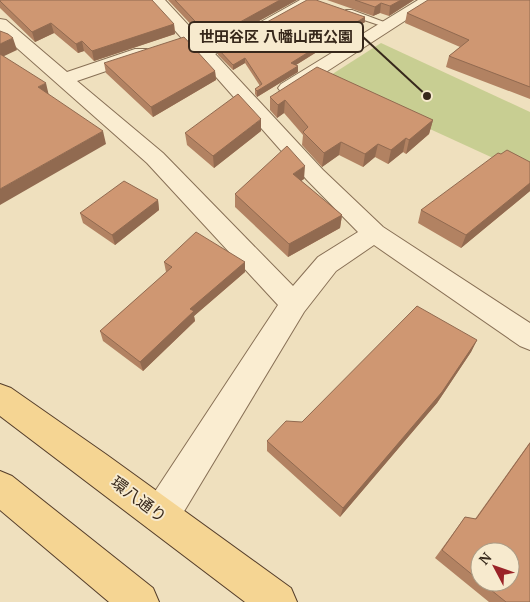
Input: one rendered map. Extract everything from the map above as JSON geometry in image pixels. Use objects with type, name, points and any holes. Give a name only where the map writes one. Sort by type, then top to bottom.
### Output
[{"type":"main road","name":"環八通り","points":[[0,398],[277,602]]},
{"type":"main road","points":[[0,488],[139,602]]},
{"type":"street","points":[[156,0],[181,40],[207,55],[315,175],[374,233],[530,338]]},
{"type":"street","points":[[255,109],[429,0]]},
{"type":"street","points":[[0,24],[156,158],[294,304]]},
{"type":"street","points":[[64,79],[154,49]]},
{"type":"street","points":[[161,515],[294,304],[327,264],[374,233]]},
{"type":"lane","points":[[207,55],[306,0]]},
{"type":"lane","points":[[341,10],[388,25]]},
{"type":"green space","points":[[381,43],[530,112],[530,175],[323,80]]},
{"type":"building","points":[[0,0],[152,0],[174,24],[92,51],[82,41],[76,44],[51,23],[32,32]]},
{"type":"building","points":[[175,0],[280,0],[211,38]]},
{"type":"building","points":[[307,0],[316,0],[365,17],[291,63],[298,66],[257,91],[255,89],[262,84],[245,58],[233,65],[218,49]]},
{"type":"building","points":[[355,0],[401,0],[390,6],[381,3],[375,7]]},
{"type":"building","points":[[428,0],[530,0],[530,87],[449,56],[469,40],[407,13]]},
{"type":"building","points":[[0,31],[8,34],[13,38],[0,44]]},
{"type":"building","points":[[184,37],[215,71],[151,107],[104,63]]},
{"type":"building","points":[[0,54],[46,83],[38,87],[103,131],[0,189]]},
{"type":"building","points":[[317,67],[433,120],[409,140],[406,138],[391,150],[378,144],[365,154],[341,142],[324,153],[303,132],[308,127],[285,100],[278,105],[270,97]]},
{"type":"building","points":[[238,94],[261,119],[213,156],[185,133]]},
{"type":"building","points":[[287,146],[305,166],[293,174],[342,215],[289,244],[235,194]]},
{"type":"building","points":[[507,150],[530,162],[530,183],[466,235],[421,210],[498,153],[501,154]]},
{"type":"building","points":[[124,181],[158,200],[112,235],[80,213]]},
{"type":"building","points":[[196,232],[245,262],[190,309],[194,311],[140,362],[100,331],[172,267],[164,262]]},
{"type":"building","points":[[417,306],[477,340],[442,392],[343,508],[267,441],[286,421],[302,422]]},
{"type":"building","points":[[530,443],[530,602],[506,602],[494,592],[520,592],[520,542],[470,542],[470,573],[442,550],[465,517],[476,519]]},
{"type":"place","name":"世田谷区 八幡山西公園","points":[[427,96]]}]
